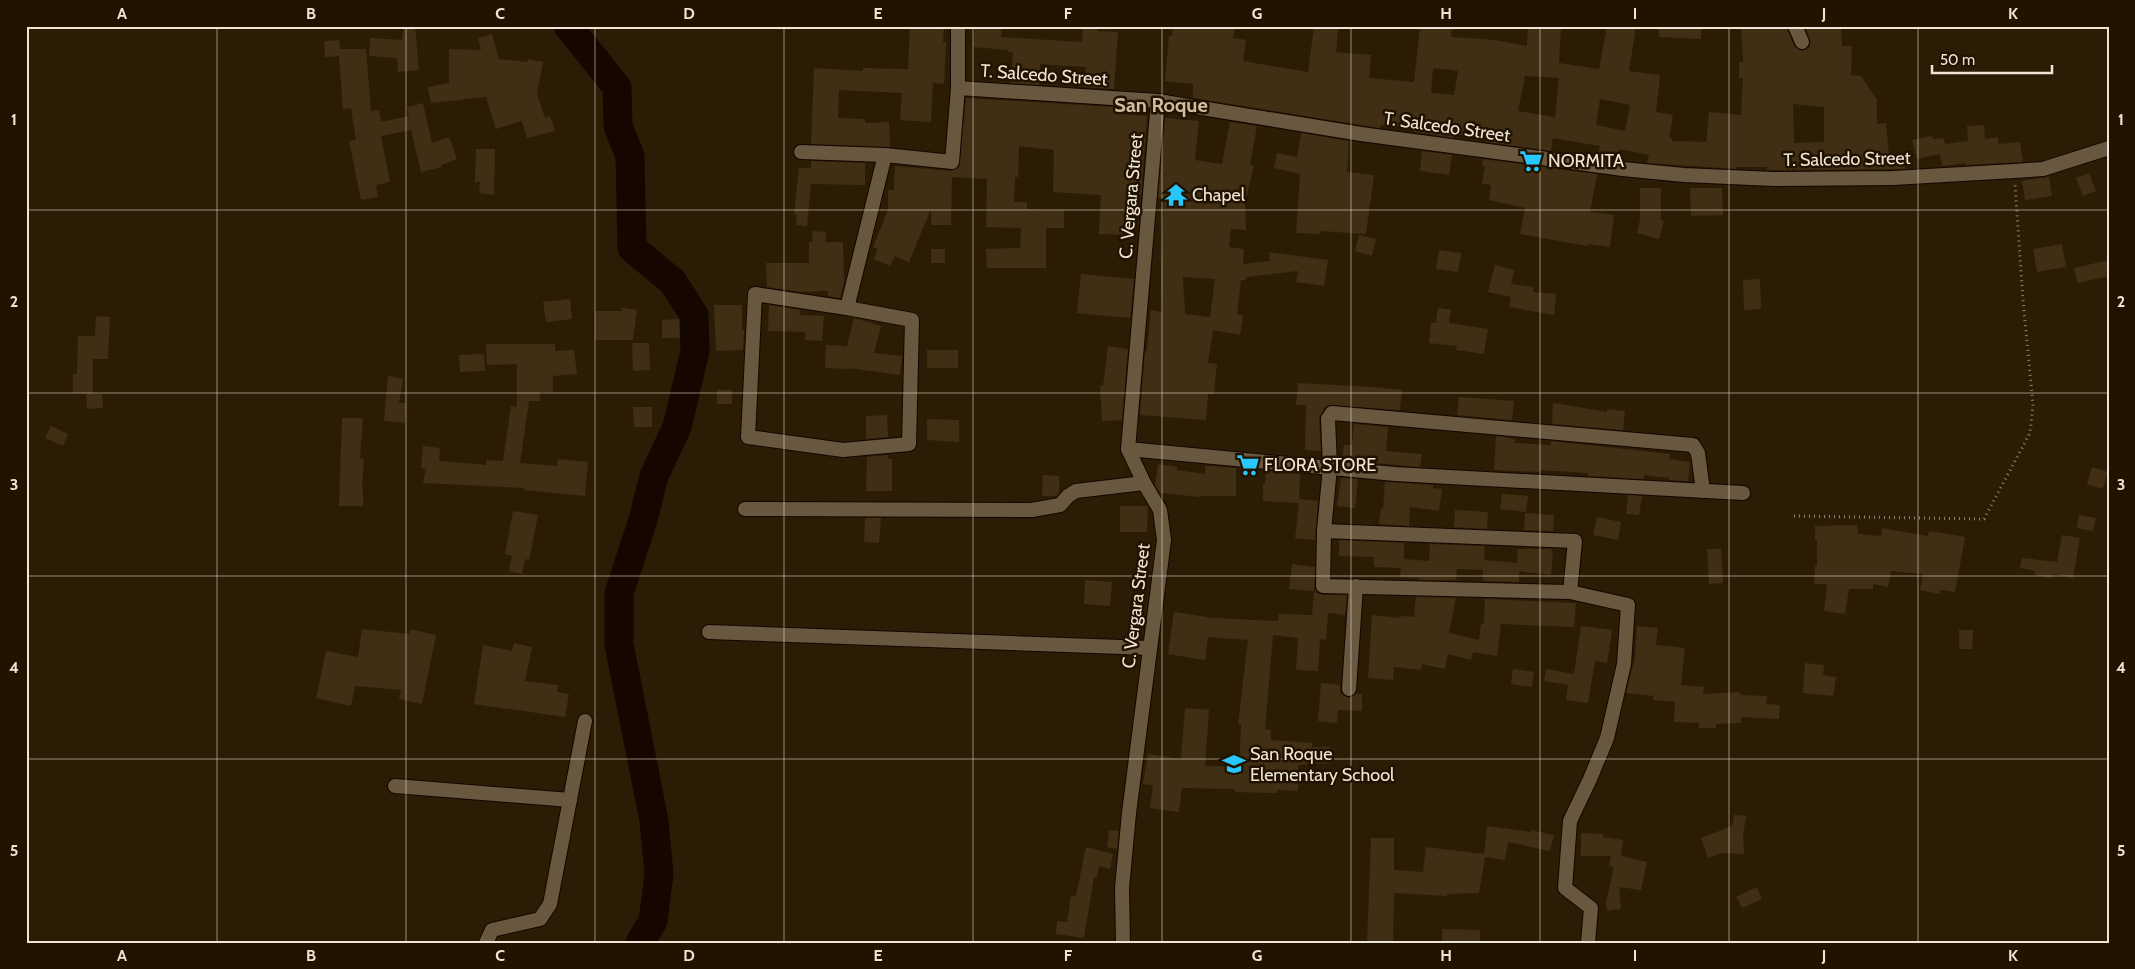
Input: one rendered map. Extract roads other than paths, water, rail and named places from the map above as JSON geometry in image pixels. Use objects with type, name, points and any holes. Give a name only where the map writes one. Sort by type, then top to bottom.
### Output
[{"type":"street","points":[[801,152],[885,155],[952,162],[958,88],[958,26]]},
{"type":"street","points":[[1795,26],[1802,42]]},
{"type":"street","name":"T. Salcedo Street","points":[[958,88],[1158,101],[1361,134],[1614,168],[1684,175],[1774,179],[1883,178],[2014,171],[2043,169],[2109,148]]},
{"type":"street","name":"C. Vergara Street","points":[[1123,943],[1122,888],[1149,648],[1164,540],[1160,510],[1144,483],[1128,449],[1158,101]]},
{"type":"street","points":[[847,308],[885,155]]},
{"type":"street","points":[[755,294],[847,308],[912,320],[910,444],[843,450],[748,437],[755,294]]},
{"type":"street","points":[[1588,943],[1590,908],[1565,888],[1570,821],[1607,738],[1624,664],[1628,605],[1570,592],[1323,586],[1324,531],[1330,467],[1328,419],[1332,413],[1693,445],[1698,453],[1703,491]]},
{"type":"street","points":[[1128,449],[1395,474],[1743,493]]},
{"type":"street","points":[[746,509],[1032,510],[1060,505],[1068,496],[1076,491],[1144,483]]},
{"type":"street","points":[[1324,531],[1575,541],[1570,592]]},
{"type":"street","points":[[1349,689],[1356,586]]},
{"type":"street","points":[[708,632],[1149,648]]},
{"type":"street","points":[[486,943],[492,930],[540,919],[550,904],[586,721]]},
{"type":"street","points":[[395,786],[570,800]]},
{"type":"waterway","points":[[568,26],[617,87],[618,126],[630,156],[632,248],[673,282],[694,315],[695,351],[677,427],[654,476],[643,520],[619,593],[619,644],[654,821],[659,874],[653,921],[640,943]]},
{"type":"place","name":"NORMITA","points":[[1531,161]]},
{"type":"place","name":"Chapel","points":[[1176,195]]},
{"type":"place","name":"FLORA STORE","points":[[1248,465]]},
{"type":"place","name":"San Roque Elementary School","points":[[1234,764]]},
{"type":"district","name":"San Roque","points":[[1161,105]]}]
